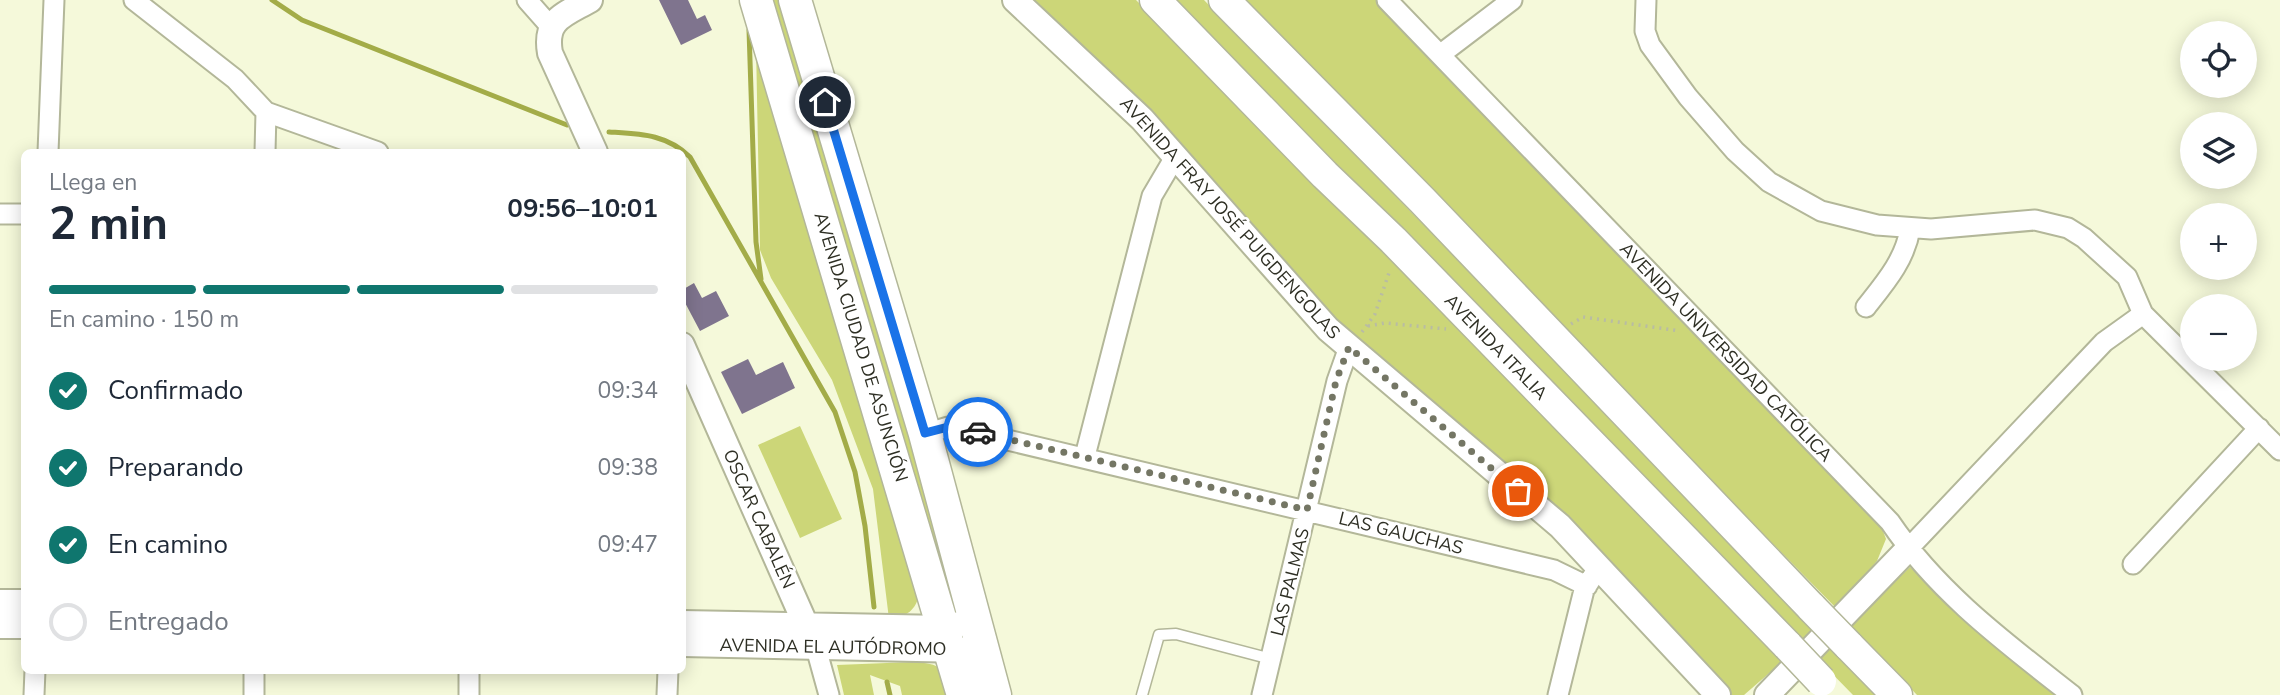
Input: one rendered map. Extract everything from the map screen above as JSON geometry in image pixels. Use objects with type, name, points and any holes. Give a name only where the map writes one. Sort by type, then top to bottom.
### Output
[{"type":"highway","name":"AVENIDA CIUDAD DE ASUNCIÓN","points":[[756,0],[963,695]]},
{"type":"highway","name":"AVENIDA CIUDAD DE ASUNCIÓN","points":[[795,0],[925,433],[995,695]]},
{"type":"main road","name":"AVENIDA ITALIA","points":[[1155,0],[1316,165],[1394,240],[1828,688]]},
{"type":"main road","points":[[1224,0],[1897,695]]},
{"type":"street","points":[[48,149],[54,0]]},
{"type":"street","points":[[134,0],[235,79],[266,112],[371,149]]},
{"type":"street","points":[[527,0],[550,26],[550,54],[594,149]]},
{"type":"street","points":[[550,26],[561,16],[590,0]]},
{"type":"street","name":"AVENIDA FRAY JOSÉ PUIGDENGOLAS","points":[[1016,0],[1115,91],[1328,329],[1560,526],[1593,576],[1718,695]]},
{"type":"street","points":[[1441,54],[1512,0]]},
{"type":"street","points":[[1646,0],[1645,31],[1650,45],[1688,97],[1727,142],[1769,182],[1821,211],[1855,221],[1910,229],[2051,222],[2084,238],[2127,277],[2143,314],[2280,450]]},
{"type":"street","name":"AVENIDA UNIVERSIDAD CATÓLICA","points":[[1397,4],[1441,54],[1890,523],[1908,549],[1986,627],[2072,695]]},
{"type":"street","points":[[265,149],[266,112]]},
{"type":"street","points":[[1085,456],[1152,196],[1175,157]]},
{"type":"street","points":[[0,214],[21,214]]},
{"type":"street","points":[[1866,307],[1890,277],[1907,248],[1910,229]]},
{"type":"street","points":[[1767,695],[2104,342],[2143,314]]},
{"type":"street","name":"LAS PALMAS","points":[[1262,695],[1336,381],[1349,347]]},
{"type":"street","name":"OSCAR CABALÉN","points":[[686,354],[816,648],[829,695]]},
{"type":"street","name":"LAS GAUCHAS","points":[[925,433],[948,427],[961,429],[1085,456],[1554,570],[1593,576]]},
{"type":"street","points":[[2133,564],[2259,428]]},
{"type":"street","points":[[1558,695],[1593,576]]},
{"type":"street","points":[[0,602],[21,602]]},
{"type":"street","name":"AVENIDA EL AUTÓDROMO","points":[[686,644],[816,648],[947,638],[974,620]]},
{"type":"street","name":"AVENIDA EL AUTÓDROMO","points":[[686,622],[806,625],[947,638],[984,651]]},
{"type":"street","points":[[0,626],[21,626]]},
{"type":"street","points":[[34,695],[35,674]]},
{"type":"street","points":[[254,674],[254,695]]},
{"type":"street","points":[[469,674],[469,695]]},
{"type":"street","points":[[667,695],[668,674]]},
{"type":"lane","points":[[1142,695],[1159,635],[1176,634],[1271,659]]},
{"type":"path","points":[[1349,347],[1368,326],[1391,267],[1394,240]]},
{"type":"path","points":[[1551,335],[1583,317],[1711,335]]},
{"type":"path","points":[[1368,326],[1385,323],[1483,334]]},
{"type":"green space","points":[[772,0],[784,0],[964,613],[953,617]]},
{"type":"green space","points":[[1027,0],[1136,0],[1307,171],[1782,662],[1744,695],[1732,695],[1606,558],[1489,448],[1361,348]]},
{"type":"green space","points":[[1174,0],[1204,0],[1883,695],[1853,695]]},
{"type":"green space","points":[[1239,0],[1377,0],[1877,515],[1886,539],[1877,561],[1837,609]]},
{"type":"green space","points":[[756,46],[920,593],[913,608],[896,618],[889,619],[873,489],[832,380],[771,278],[760,250]]},
{"type":"green space","points":[[800,426],[842,519],[800,538],[758,445]]},
{"type":"green space","points":[[1910,567],[2002,649],[2060,695],[1917,695],[1850,625]]},
{"type":"green space","points":[[912,662],[930,664],[941,669],[956,695],[902,695],[900,686],[870,675],[874,695],[844,695],[837,665]]},
{"type":"building","points":[[659,0],[688,0],[697,19],[705,15],[712,30],[681,45]]},
{"type":"building","points":[[694,283],[702,298],[716,291],[729,316],[700,331],[686,305],[686,288]]},
{"type":"building","points":[[748,359],[756,375],[783,362],[795,388],[742,414],[721,372]]},
{"type":"waterway","points":[[272,0],[302,20],[567,125]]},
{"type":"waterway","points":[[749,30],[756,242],[761,279]]},
{"type":"waterway","points":[[609,132],[642,135],[681,149]]},
{"type":"waterway","points":[[686,153],[835,412],[855,472],[865,526],[874,607]]},
{"type":"waterway","points":[[887,682],[890,695]]},
{"type":"way so far","points":[[978,432],[1307,510],[1336,381],[1349,347],[1518,491]]},
{"type":"route","points":[[825,102],[925,433],[948,427],[978,432]]}]
